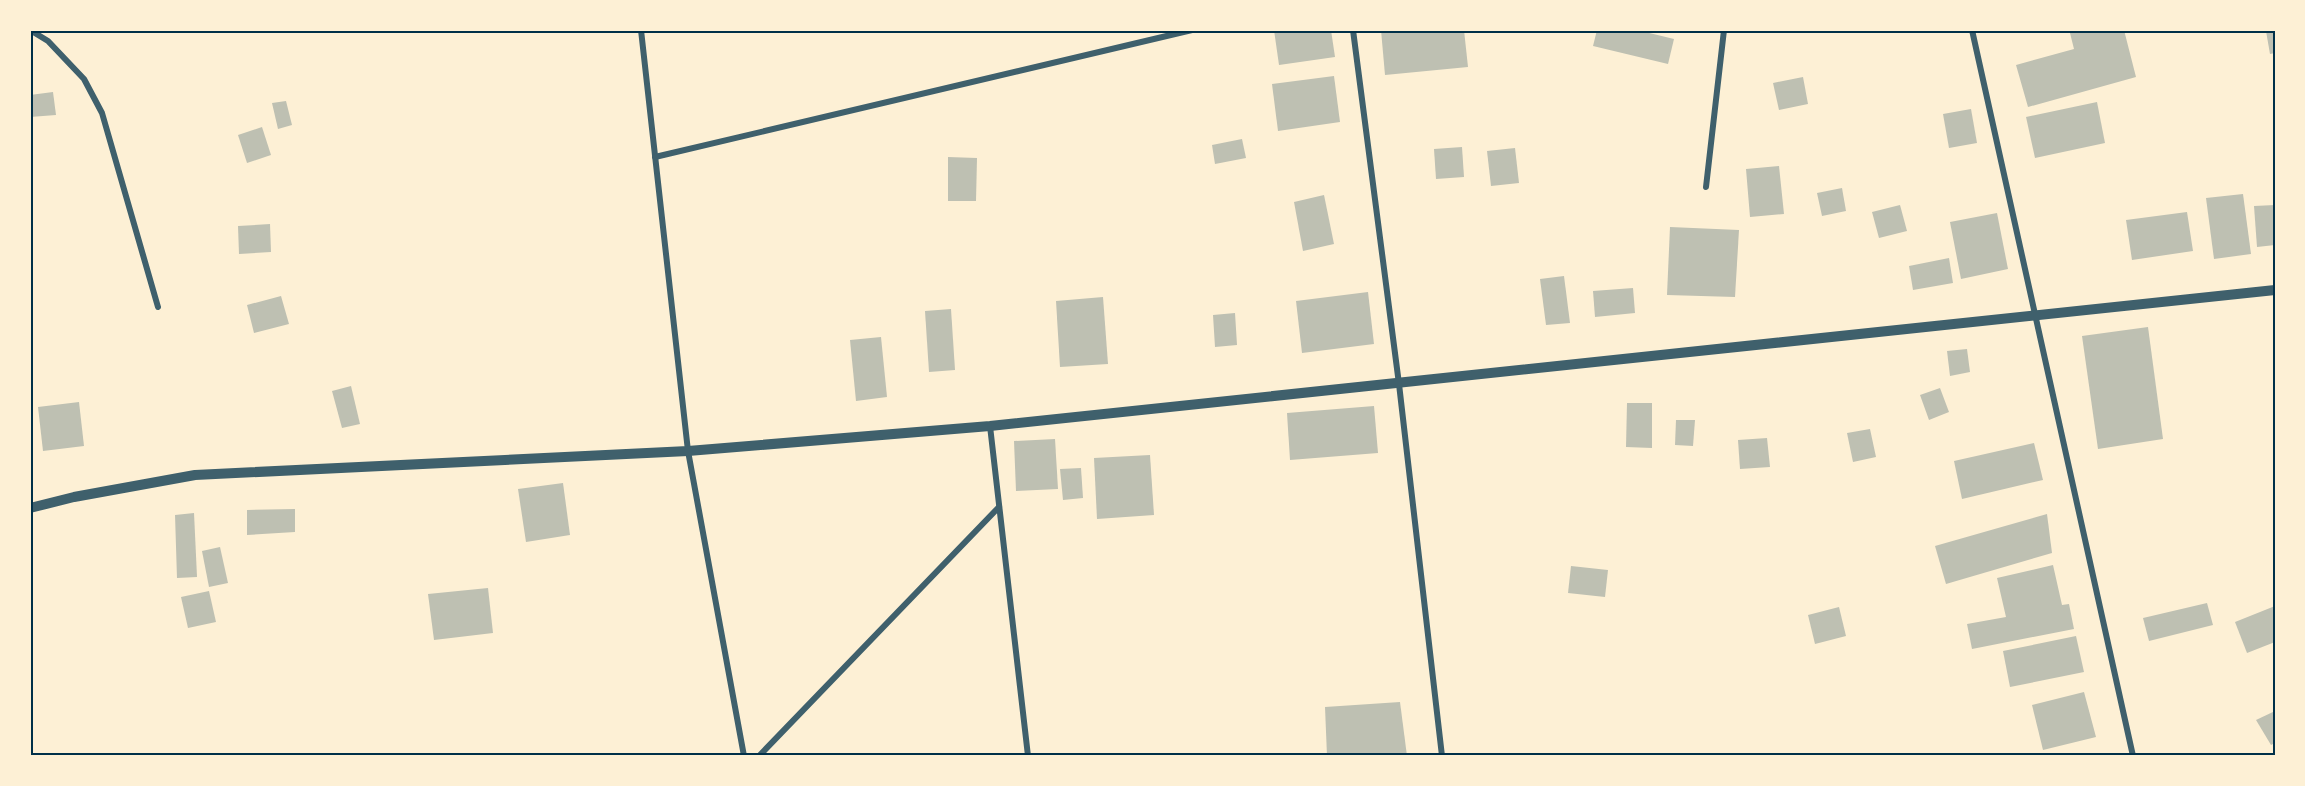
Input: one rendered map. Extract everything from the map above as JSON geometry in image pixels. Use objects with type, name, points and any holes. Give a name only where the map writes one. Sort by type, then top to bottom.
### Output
[{"type":"street","points":[[30,30],[48,41],[84,78],[102,113],[158,307]]},
{"type":"street","points":[[641,30],[687,451],[744,756]]},
{"type":"street","points":[[655,157],[1192,30]]},
{"type":"street","points":[[1353,30],[1399,384],[1442,756]]},
{"type":"street","points":[[1706,187],[1724,30]]},
{"type":"street","points":[[1972,30],[2133,756]]},
{"type":"street","points":[[30,508],[74,497],[195,475],[687,451],[990,426],[2275,290]]},
{"type":"street","points":[[990,426],[1028,756]]},
{"type":"street","points":[[759,756],[999,507]]},
{"type":"building","points":[[1274,30],[1331,30],[1335,57],[1279,65]]},
{"type":"building","points":[[1381,30],[1464,30],[1468,67],[1385,75]]},
{"type":"building","points":[[1597,30],[1637,30],[1674,39],[1668,64],[1593,46]]},
{"type":"building","points":[[2082,30],[2124,30],[2136,77],[2028,107],[2016,65],[2074,49],[2070,33]]},
{"type":"building","points":[[2275,30],[2275,53],[2270,54],[2266,31]]},
{"type":"building","points":[[1334,76],[1340,122],[1278,131],[1272,84]]},
{"type":"building","points":[[1803,77],[1808,104],[1779,110],[1773,83]]},
{"type":"building","points":[[53,92],[56,115],[30,117],[30,95]]},
{"type":"building","points":[[286,101],[292,125],[278,129],[272,103]]},
{"type":"building","points":[[2097,102],[2105,143],[2035,158],[2026,117]]},
{"type":"building","points":[[1971,109],[1977,143],[1949,148],[1943,114]]},
{"type":"building","points":[[262,127],[271,155],[247,163],[238,135]]},
{"type":"building","points":[[1242,139],[1246,158],[1215,164],[1212,145]]},
{"type":"building","points":[[1462,147],[1464,177],[1436,179],[1434,149]]},
{"type":"building","points":[[1515,148],[1519,183],[1491,186],[1487,151]]},
{"type":"building","points":[[948,157],[977,158],[976,201],[948,201]]},
{"type":"building","points":[[1779,166],[1784,214],[1750,217],[1746,169]]},
{"type":"building","points":[[1842,188],[1846,211],[1822,216],[1817,193]]},
{"type":"building","points":[[2243,194],[2251,254],[2214,259],[2206,198]]},
{"type":"building","points":[[1324,195],[1334,244],[1303,251],[1294,202]]},
{"type":"building","points":[[1900,205],[1907,231],[1879,238],[1872,212]]},
{"type":"building","points":[[2275,205],[2275,245],[2257,247],[2254,206]]},
{"type":"building","points":[[2187,212],[2193,251],[2132,260],[2126,220]]},
{"type":"building","points":[[1997,213],[2008,269],[1961,279],[1950,222]]},
{"type":"building","points":[[270,224],[271,252],[239,254],[238,226]]},
{"type":"building","points":[[1670,227],[1739,230],[1735,297],[1667,295]]},
{"type":"building","points":[[1949,258],[1953,283],[1913,290],[1909,266]]},
{"type":"building","points":[[1564,276],[1570,323],[1546,325],[1540,279]]},
{"type":"building","points":[[1633,288],[1635,313],[1595,317],[1593,291]]},
{"type":"building","points":[[1368,292],[1374,344],[1302,353],[1296,301]]},
{"type":"building","points":[[281,296],[289,324],[254,333],[247,305]]},
{"type":"building","points":[[1103,297],[1108,364],[1060,367],[1056,301]]},
{"type":"building","points":[[951,309],[955,370],[929,372],[925,311]]},
{"type":"building","points":[[1235,313],[1237,345],[1215,347],[1213,315]]},
{"type":"building","points":[[2148,327],[2163,439],[2098,449],[2082,336]]},
{"type":"building","points":[[881,337],[887,397],[856,401],[850,340]]},
{"type":"building","points":[[1967,349],[1970,372],[1950,376],[1947,351]]},
{"type":"building","points":[[351,386],[360,424],[342,428],[332,391]]},
{"type":"building","points":[[1940,388],[1949,412],[1929,420],[1920,395]]},
{"type":"building","points":[[79,402],[84,446],[43,451],[38,407]]},
{"type":"building","points":[[1627,403],[1652,403],[1652,448],[1626,447]]},
{"type":"building","points":[[1374,406],[1378,453],[1290,460],[1287,413]]},
{"type":"building","points":[[1676,420],[1695,420],[1693,446],[1675,445]]},
{"type":"building","points":[[1870,429],[1876,457],[1853,462],[1847,433]]},
{"type":"building","points":[[1767,438],[1770,467],[1740,469],[1738,440]]},
{"type":"building","points":[[1055,439],[1058,489],[1016,491],[1014,441]]},
{"type":"building","points":[[2034,443],[2043,480],[1962,499],[1954,461]]},
{"type":"building","points":[[1150,455],[1154,515],[1097,519],[1094,458]]},
{"type":"building","points":[[1081,468],[1083,498],[1063,500],[1060,469]]},
{"type":"building","points":[[563,483],[570,535],[526,542],[518,489]]},
{"type":"building","points":[[295,509],[295,532],[247,535],[247,510]]},
{"type":"building","points":[[194,513],[197,577],[177,578],[175,515]]},
{"type":"building","points":[[2047,514],[2052,553],[1946,584],[1935,546]]},
{"type":"building","points":[[220,547],[228,583],[209,587],[202,551]]},
{"type":"building","points":[[2053,565],[2062,605],[2069,604],[2074,629],[1972,649],[1967,624],[2006,617],[1997,578]]},
{"type":"building","points":[[1571,566],[1608,570],[1605,597],[1568,593]]},
{"type":"building","points":[[488,588],[493,633],[434,640],[428,594]]},
{"type":"building","points":[[209,591],[216,622],[188,628],[181,597]]},
{"type":"building","points":[[2207,603],[2213,625],[2149,641],[2143,618]]},
{"type":"building","points":[[2275,606],[2275,642],[2247,653],[2235,622]]},
{"type":"building","points":[[1839,607],[1846,636],[1815,644],[1808,615]]},
{"type":"building","points":[[2076,636],[2084,672],[2010,687],[2003,651]]},
{"type":"building","points":[[2084,692],[2096,737],[2043,750],[2032,705]]},
{"type":"building","points":[[1400,702],[1407,756],[1327,756],[1325,707]]},
{"type":"building","points":[[2275,711],[2275,743],[2271,745],[2256,720]]}]
